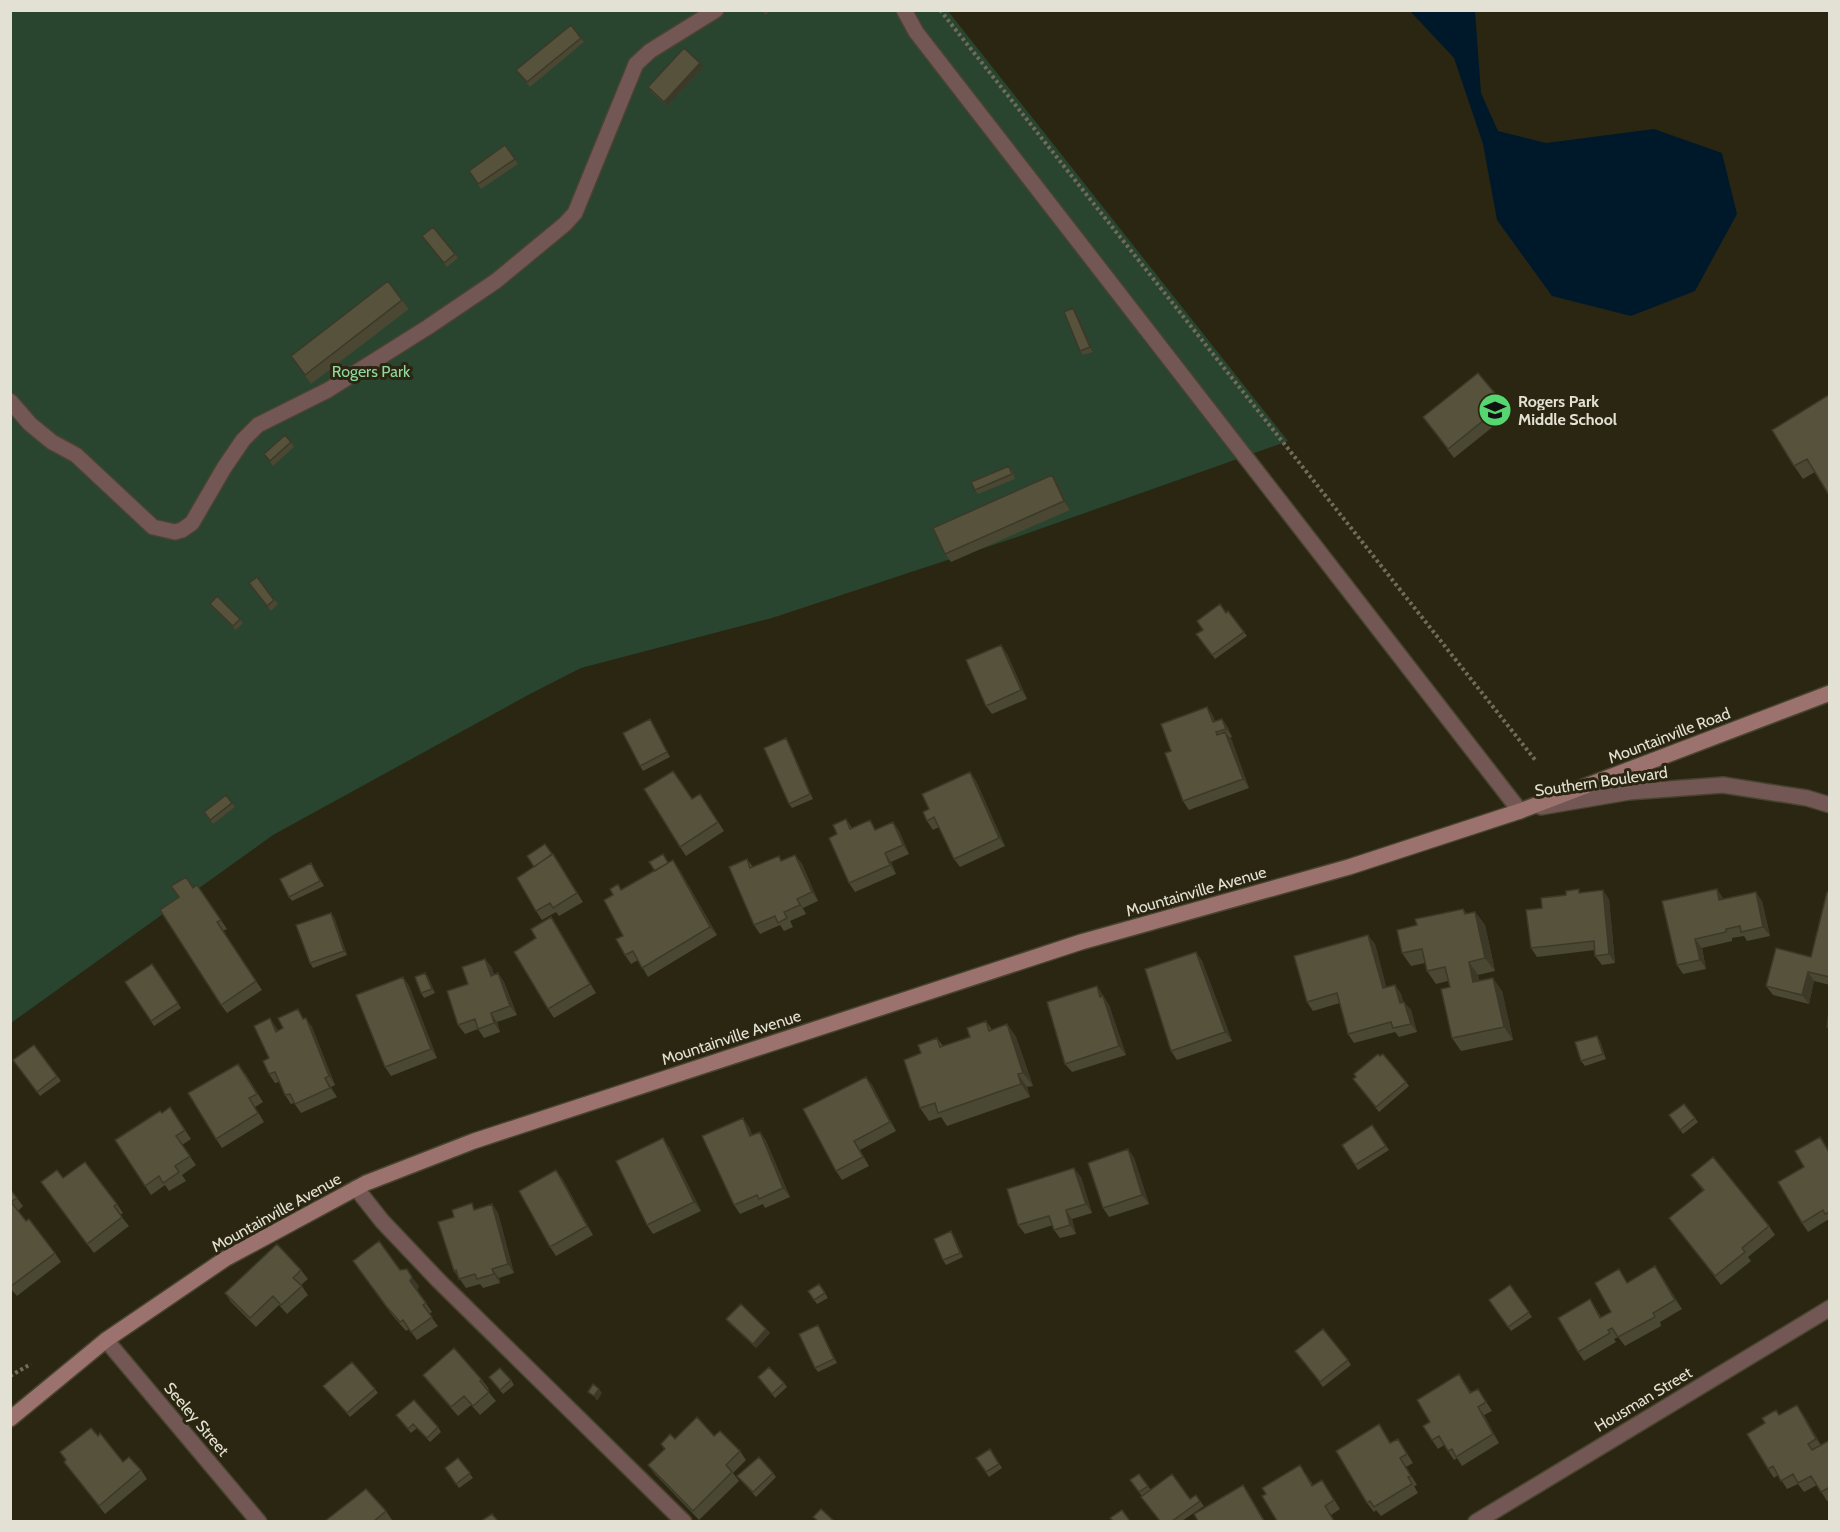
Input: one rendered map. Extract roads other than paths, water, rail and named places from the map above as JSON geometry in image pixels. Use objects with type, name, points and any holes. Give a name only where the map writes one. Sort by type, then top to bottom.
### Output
[{"type":"street","points":[[10,401],[30,424],[52,442],[76,455],[153,526],[175,531],[182,530],[192,523],[224,468],[243,440],[258,425],[328,390],[428,327],[496,281],[565,224],[575,213],[636,64],[650,51],[716,10]]},
{"type":"street","points":[[904,10],[923,41],[1520,811]]},
{"type":"street","name":"Mountainville Road","points":[[1520,811],[1830,693]]},
{"type":"street","name":"Southern Boulevard","points":[[1520,811],[1629,792],[1724,785],[1807,798],[1830,805]]},
{"type":"street","name":"Mountainville Avenue","points":[[10,1419],[106,1340],[225,1259],[356,1188],[474,1141],[1081,942],[1349,867],[1520,811]]},
{"type":"street","points":[[356,1188],[382,1221],[439,1281],[684,1521]]},
{"type":"street","name":"Housman Street","points":[[1476,1521],[1830,1308]]},
{"type":"street","name":"Seeley Street","points":[[106,1340],[260,1521]]},
{"type":"water","points":[[1410,11],[1475,11],[1481,93],[1498,131],[1546,143],[1654,129],[1722,153],[1737,214],[1695,291],[1631,316],[1552,296],[1497,220],[1483,144],[1454,58]]},
{"type":"place","name":"Rogers Park Middle School","points":[[1495,410]]},
{"type":"park label","name":"Rogers Park","points":[[371,371]]}]
